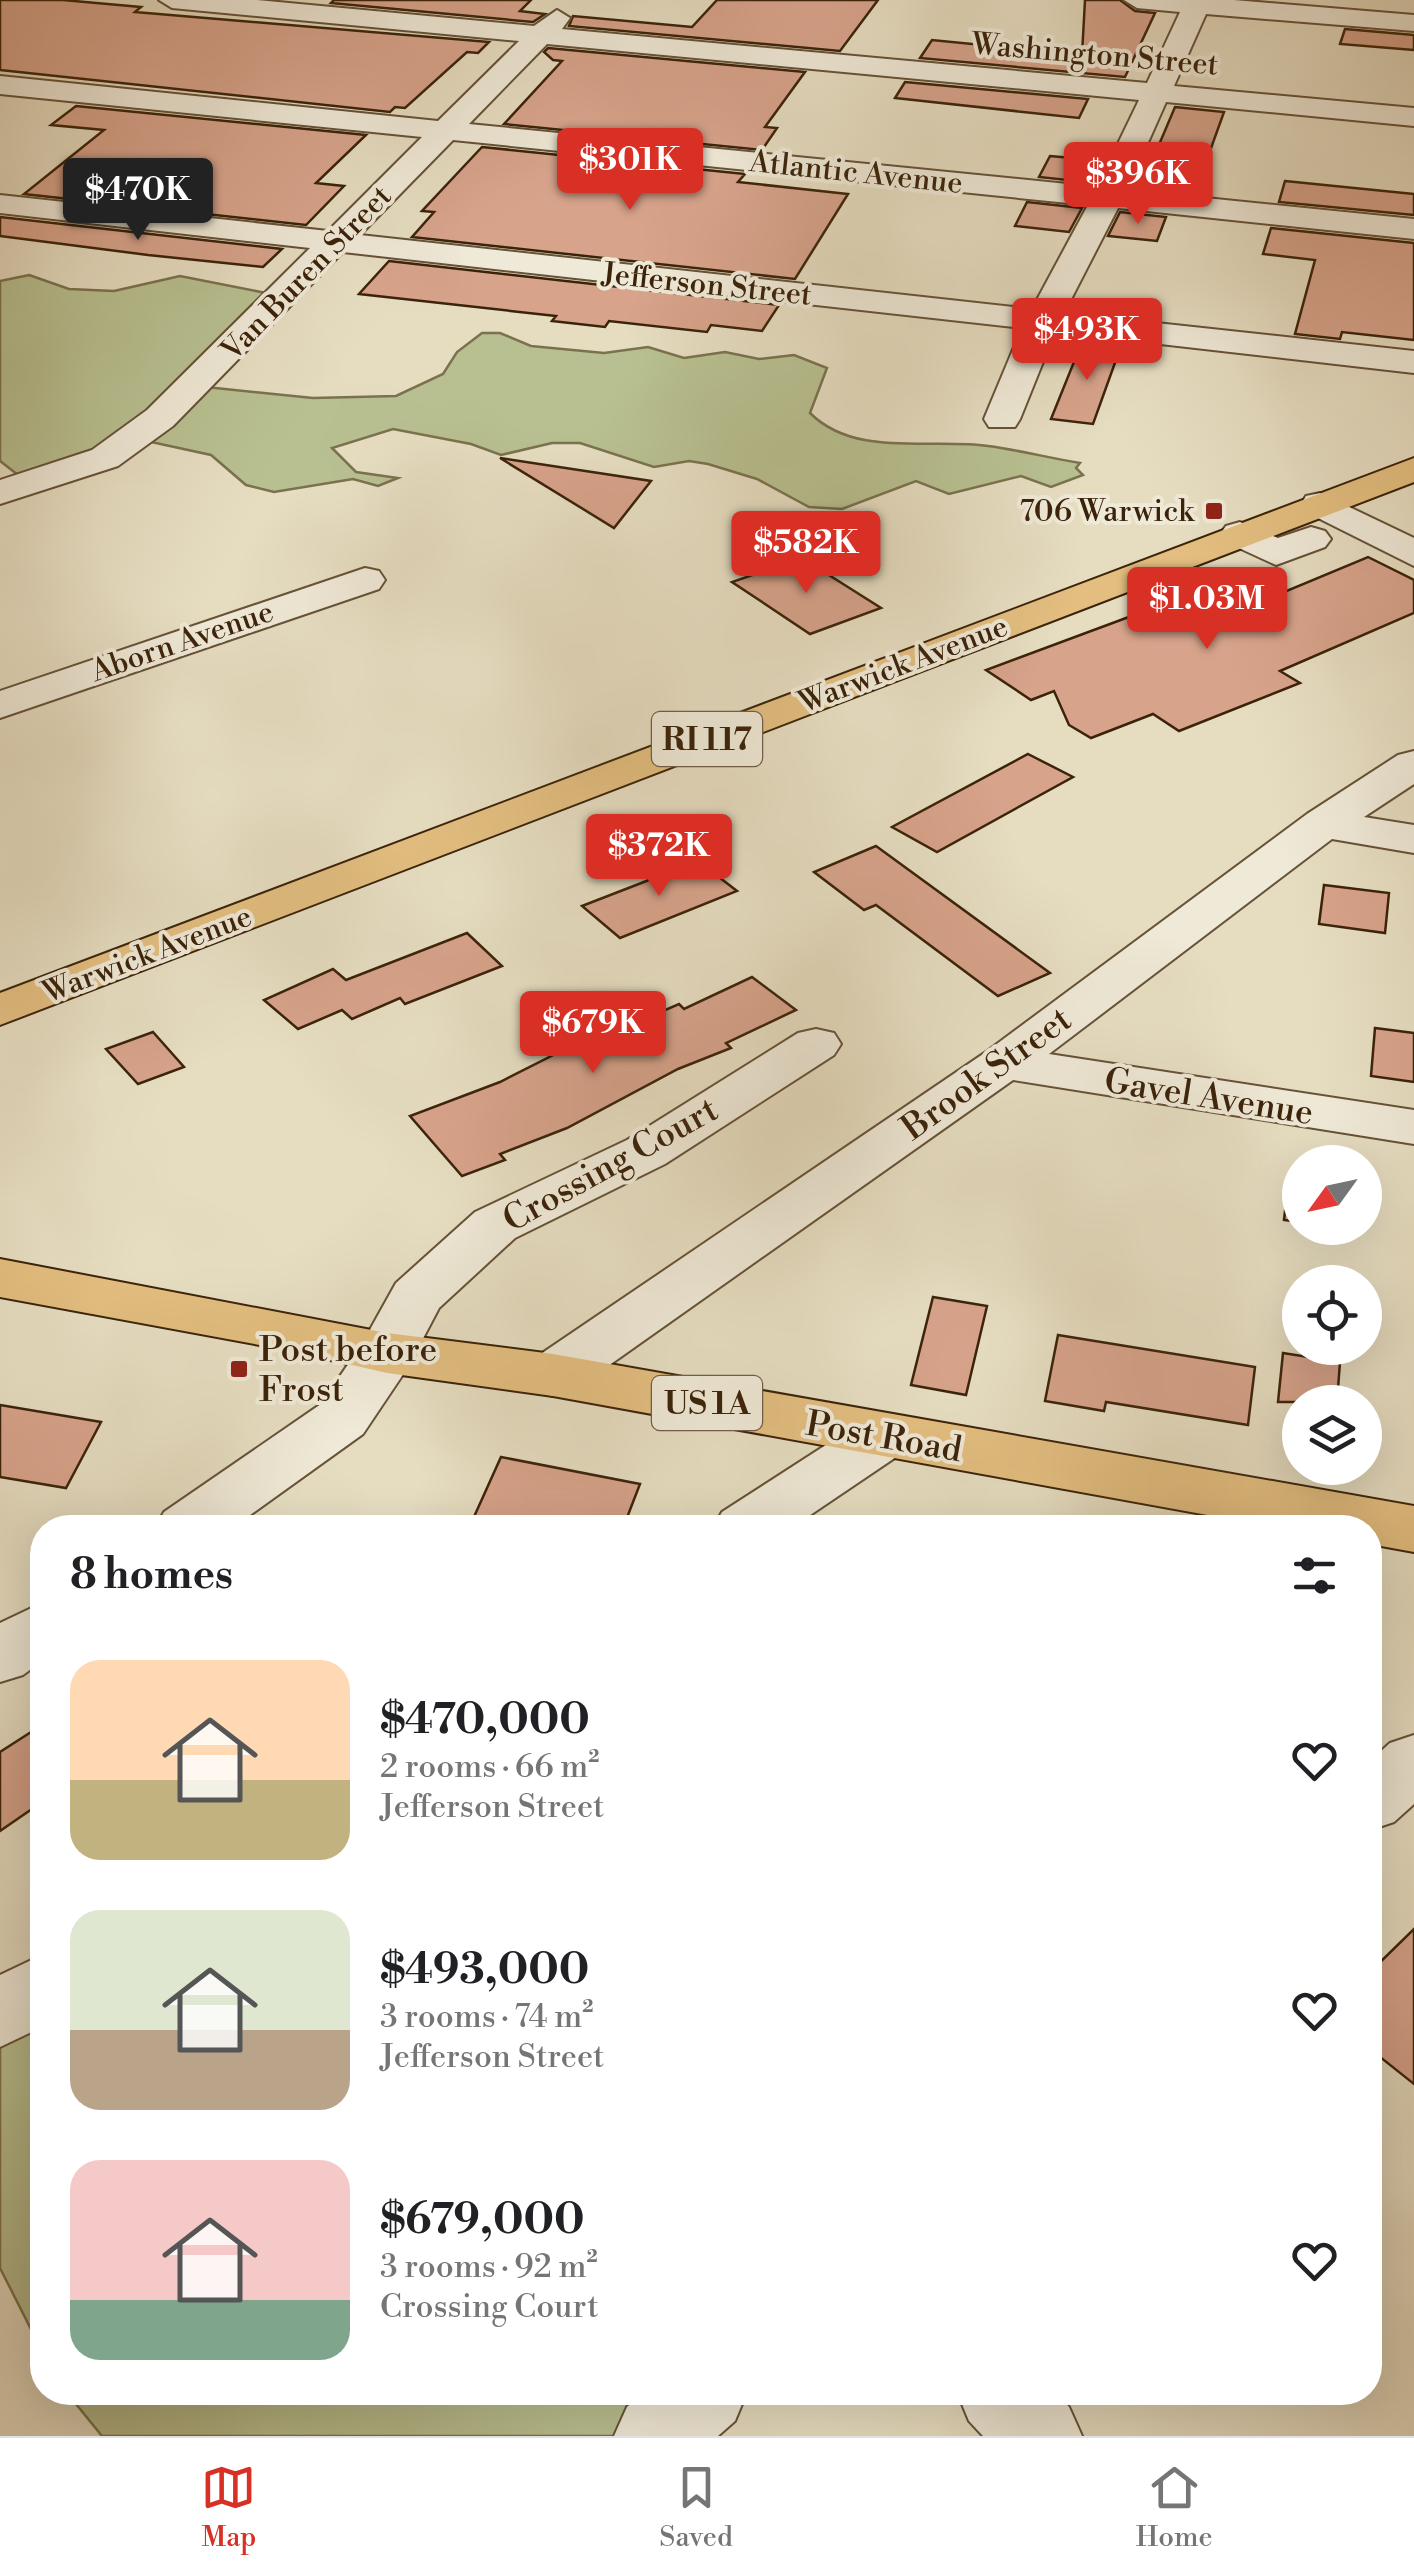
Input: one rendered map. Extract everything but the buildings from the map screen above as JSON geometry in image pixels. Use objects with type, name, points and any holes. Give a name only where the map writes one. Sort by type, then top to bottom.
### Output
[{"type":"main road","name":"Warwick Avenue","points":[[0,1010],[1274,541],[1414,469]]},
{"type":"main road","name":"Post Road","points":[[0,1278],[287,1330],[387,1353],[552,1374],[1329,1515]]},
{"type":"main road","name":"Post Road","points":[[1382,1524],[1414,1530]]},
{"type":"street","name":"Washington Street","points":[[172,0],[1414,117]]},
{"type":"street","name":"Van Buren Street","points":[[0,493],[105,458],[160,418],[576,0]]},
{"type":"street","points":[[1137,0],[1414,23]]},
{"type":"street","points":[[1002,419],[1042,324],[1108,198],[1198,3]]},
{"type":"street","name":"Atlantic Avenue","points":[[0,84],[1414,229]]},
{"type":"street","name":"Jefferson Street","points":[[0,204],[1042,324],[1414,362]]},
{"type":"street","points":[[1274,541],[1414,554]]},
{"type":"street","name":"Aborn Avenue","points":[[0,705],[366,580]]},
{"type":"street","name":"Brook Street","points":[[552,1374],[1004,1063],[1324,824],[1414,764]]},
{"type":"street","points":[[1324,824],[1414,839]]},
{"type":"street","name":"Crossing Court","points":[[205,1515],[342,1419],[387,1353],[416,1297],[495,1225],[646,1152],[816,1044]]},
{"type":"street","name":"Gavel Avenue","points":[[1004,1063],[1414,1127]]},
{"type":"street","points":[[764,1515],[884,1436]]},
{"type":"street","points":[[0,1657],[30,1636]]},
{"type":"street","points":[[1382,1791],[1414,1762]]},
{"type":"street","points":[[0,2015],[30,1995]]},
{"type":"street","points":[[656,2436],[691,2405]]},
{"type":"street","points":[[1010,2405],[1040,2436]]},
{"type":"green space","points":[[29,275],[69,289],[114,291],[180,276],[271,294],[196,386],[313,398],[396,396],[443,374],[457,352],[482,333],[500,333],[531,346],[604,353],[648,347],[684,358],[725,352],[759,359],[794,355],[827,368],[810,413],[849,436],[894,443],[1000,448],[1080,463],[1076,468],[1083,475],[1051,487],[1021,476],[949,494],[916,481],[842,509],[809,507],[757,479],[708,464],[689,461],[654,467],[580,443],[552,443],[501,455],[471,444],[393,429],[332,448],[356,472],[398,478],[378,486],[353,479],[274,492],[246,485],[211,455],[133,438],[27,482],[0,461],[0,281]]},
{"type":"green space","points":[[30,1991],[30,2327],[0,2268],[0,2010]]},
{"type":"green space","points":[[77,2405],[661,2405],[652,2436],[102,2436]]},
{"type":"place","name":"706 Warwick","points":[[1214,511]]},
{"type":"place","name":"Post before Frost","points":[[239,1369]]}]
